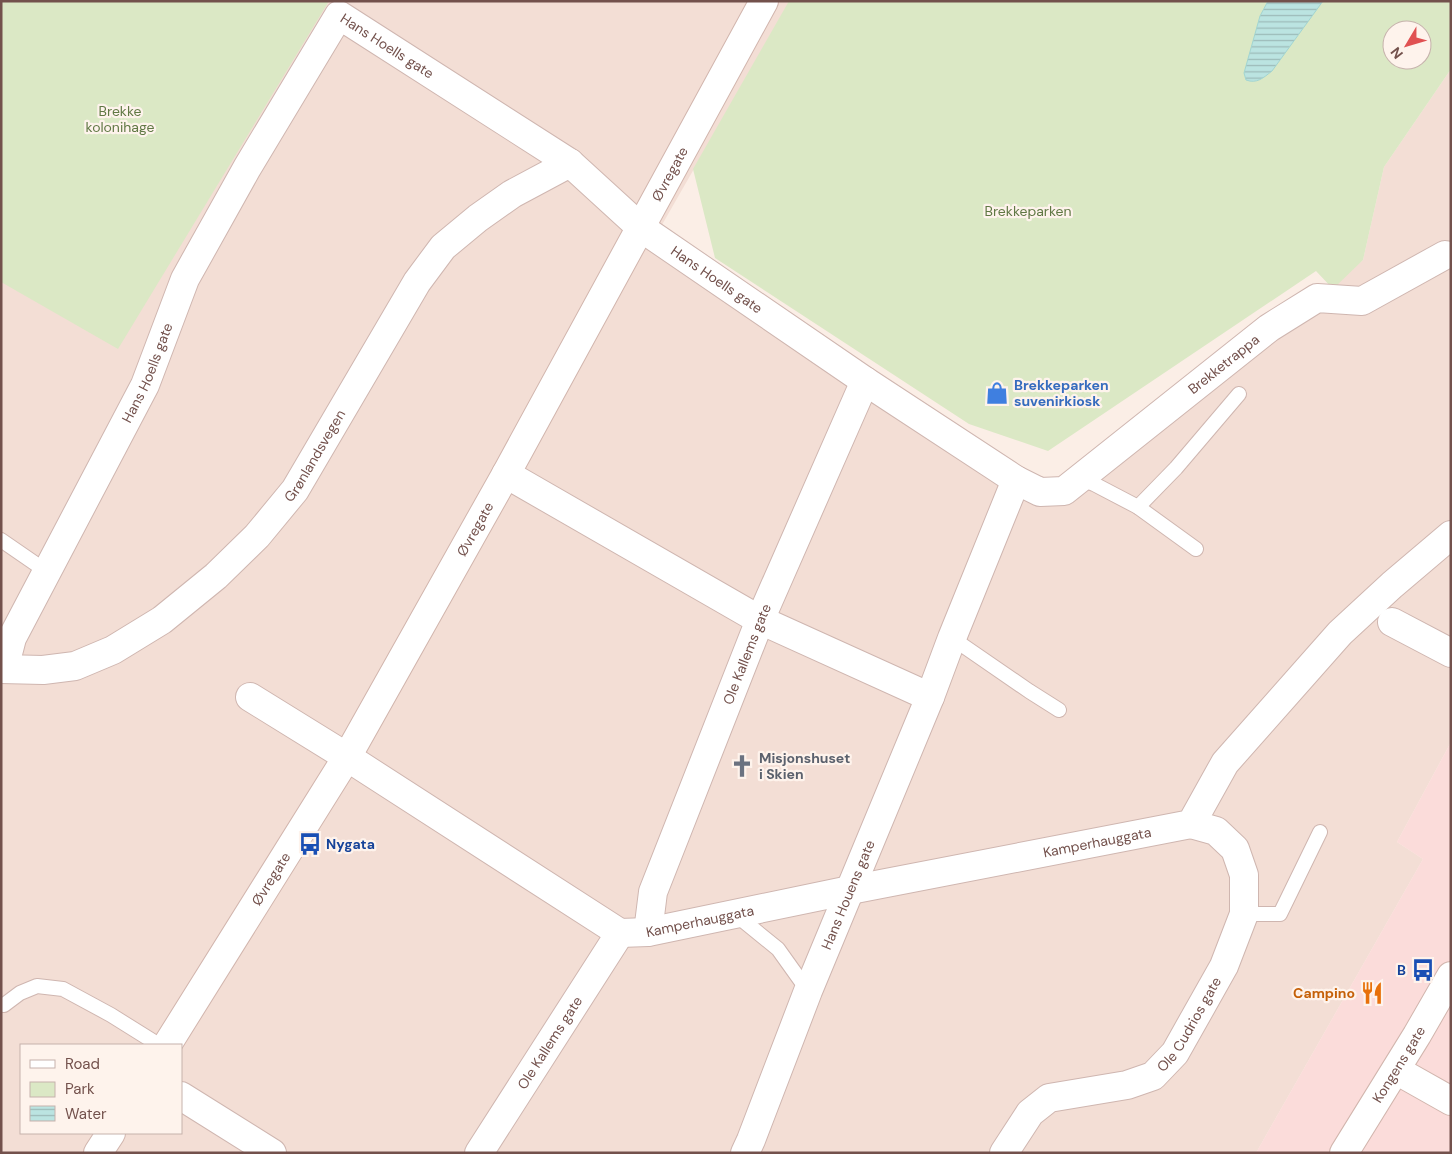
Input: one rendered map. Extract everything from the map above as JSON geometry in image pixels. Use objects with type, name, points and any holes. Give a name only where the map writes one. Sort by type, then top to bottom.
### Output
[{"type":"street","name":"Øvregate","points":[[168,1044],[347,757],[506,474],[764,1]]},
{"type":"street","name":"Hans Hoells gate","points":[[2,669],[12,638],[145,385],[185,279],[246,168],[339,15],[570,163],[640,227],[865,382],[1016,480]]},
{"type":"street","name":"Grønlandsvegen","points":[[2,669],[43,670],[75,666],[113,650],[162,620],[216,576],[257,536],[295,490],[417,282],[443,247],[478,218],[512,194],[570,163]]},
{"type":"street","name":"Brekketrappa","points":[[1016,480],[1040,492],[1064,491],[1269,328],[1317,298],[1362,302],[1445,255]]},
{"type":"street","name":"Ole Kallems gate","points":[[648,932],[653,892],[760,620],[865,382]]},
{"type":"street","points":[[506,474],[760,620],[930,696]]},
{"type":"street","name":"Hans Houens gate","points":[[745,1153],[808,991],[930,696],[1016,480]]},
{"type":"street","points":[[1191,824],[1225,763],[1340,633],[1392,584],[1451,535]]},
{"type":"street","points":[[1392,622],[1451,653]]},
{"type":"street","points":[[250,697],[347,757],[620,933]]},
{"type":"street","name":"Kamperhauggata","points":[[620,933],[648,932],[850,890],[1191,824]]},
{"type":"street","name":"Ole Cudrios gate","points":[[1004,1153],[1030,1113],[1049,1098],[1126,1085],[1153,1076],[1175,1053],[1224,966],[1244,914],[1244,875],[1235,849],[1216,832],[1191,824]]},
{"type":"street","name":"Ole Kallems gate","points":[[479,1153],[620,933]]},
{"type":"street","name":"Kongens gate","points":[[1344,1153],[1396,1070],[1451,976]]},
{"type":"street","points":[[1396,1070],[1451,1101]]},
{"type":"street","points":[[182,1097],[272,1153]]},
{"type":"street","points":[[98,1153],[110,1134]]},
{"type":"lane","points":[[1138,507],[1176,468],[1239,394]]},
{"type":"lane","points":[[1080,478],[1138,507],[1196,549]]},
{"type":"lane","points":[[1,540],[46,571]]},
{"type":"lane","points":[[952,638],[1059,710]]},
{"type":"lane","points":[[1244,914],[1280,914],[1320,832]]},
{"type":"lane","points":[[735,914],[778,949],[808,991]]},
{"type":"lane","points":[[4,1005],[20,993],[36,986],[63,990],[111,1015],[158,1044]]},
{"type":"shaded area","points":[[1,1],[790,1],[655,237],[865,381],[1063,491],[1317,298],[1363,260],[1384,167],[1451,69],[1451,742],[1397,842],[1423,859],[1256,1153],[1,1153]]},
{"type":"shaded area","points":[[1451,742],[1451,1153],[1256,1153],[1423,859],[1397,842]]},
{"type":"green space","name":"Brekke kolonihage","points":[[1,1],[329,1],[118,349],[1,282]]},
{"type":"green space","name":"Brekkeparken","points":[[789,1],[1451,1],[1451,69],[1384,167],[1363,260],[1333,289],[1316,271],[1048,451],[969,424],[715,258],[693,169]]},
{"type":"water","points":[[1268,1],[1323,1],[1272,71],[1260,80],[1246,80],[1244,73],[1260,16]]},
{"type":"place","name":"Brekkeparken suvenirkiosk","points":[[997,393]]},
{"type":"place","name":"Misjonshuset i Skien","points":[[742,766]]},
{"type":"place","name":"Nygata","points":[[310,844]]},
{"type":"place","name":"B","points":[[1423,970]]},
{"type":"place","name":"Campino","points":[[1372,993]]}]
